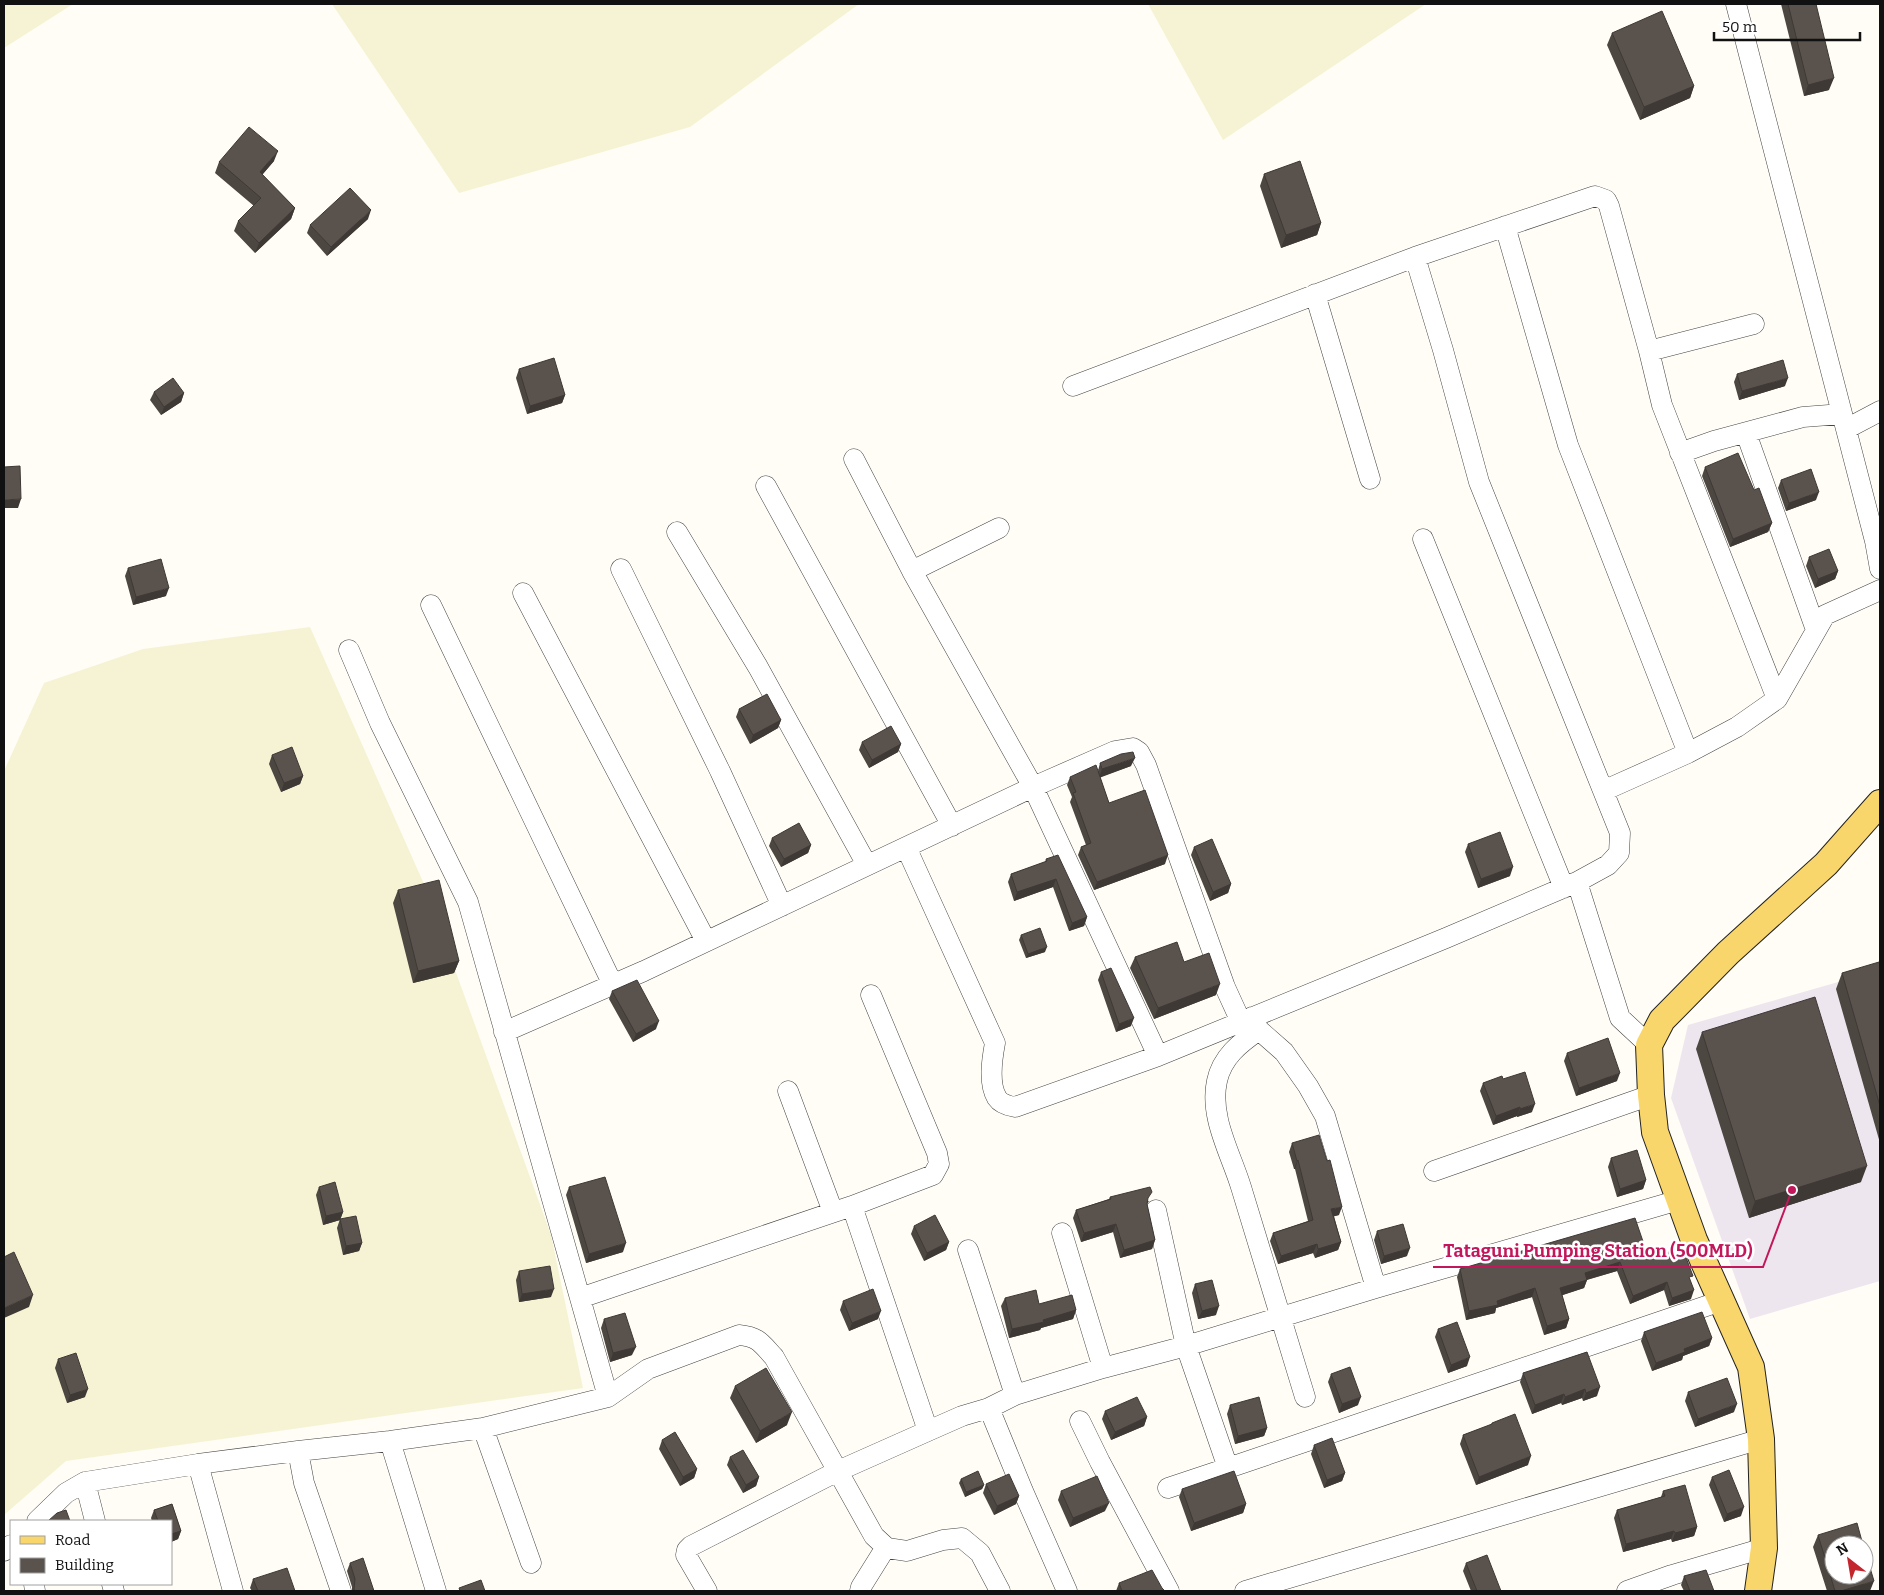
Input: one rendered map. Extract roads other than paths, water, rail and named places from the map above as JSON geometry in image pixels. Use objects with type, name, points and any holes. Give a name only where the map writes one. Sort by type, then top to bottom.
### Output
[{"type":"main road","points":[[1758,1591],[1764,1548],[1761,1439],[1751,1367],[1694,1240],[1655,1132],[1649,1045],[1662,1020],[1728,953],[1826,864],[1880,803]]},
{"type":"street","points":[[1736,4],[1844,421],[1880,569]]},
{"type":"street","points":[[1073,386],[1415,257],[1587,198],[1601,197],[1606,200],[1609,206],[1662,405],[1778,699]]},
{"type":"street","points":[[1505,226],[1568,445],[1688,753]]},
{"type":"street","points":[[906,847],[995,1043],[992,1065],[994,1087],[998,1100],[1015,1108],[1250,1023],[1570,885],[1608,865],[1620,853],[1620,833],[1479,482],[1415,257]]},
{"type":"street","points":[[1315,294],[1370,479]]},
{"type":"street","points":[[1649,351],[1754,324]]},
{"type":"street","points":[[1680,453],[1746,432],[1803,417],[1844,421],[1880,411]]},
{"type":"street","points":[[1746,432],[1816,630]]},
{"type":"street","points":[[854,459],[912,571],[1034,786],[1158,1056]]},
{"type":"street","points":[[766,486],[952,826]]},
{"type":"street","points":[[912,571],[999,528]]},
{"type":"street","points":[[677,532],[758,667],[867,865]]},
{"type":"street","points":[[1423,539],[1570,885],[1620,1018],[1649,1045]]},
{"type":"street","points":[[621,569],[720,771],[782,906]]},
{"type":"street","points":[[1603,790],[1688,753],[1737,728],[1778,699],[1825,615],[1880,590]]},
{"type":"street","points":[[523,594],[706,941]]},
{"type":"street","points":[[431,605],[613,985]]},
{"type":"street","points":[[349,650],[380,723],[468,902],[608,1397]]},
{"type":"street","points":[[504,1032],[613,985],[1034,786],[1115,751],[1133,748],[1139,752],[1146,765],[1225,987],[1250,1023],[1284,1052],[1326,1116],[1376,1288]]},
{"type":"street","points":[[580,1298],[842,1209],[933,1175],[939,1164],[936,1153],[871,995]]},
{"type":"street","points":[[1250,1023],[1238,1045],[1224,1063],[1217,1081],[1216,1103],[1220,1125],[1305,1397]]},
{"type":"street","points":[[788,1091],[842,1209],[928,1431]]},
{"type":"street","points":[[1434,1171],[1651,1095]]},
{"type":"street","points":[[707,1591],[686,1555],[687,1550],[691,1546],[838,1471],[962,1416],[989,1408],[1015,1395],[1103,1368],[1186,1346],[1376,1288],[1680,1200]]},
{"type":"street","points":[[1156,1210],[1186,1346],[1228,1468]]},
{"type":"street","points":[[1062,1233],[1103,1368]]},
{"type":"street","points":[[968,1250],[1015,1395]]},
{"type":"street","points":[[1168,1488],[1721,1301]]},
{"type":"street","points":[[38,1520],[66,1493],[84,1482],[198,1464],[483,1428],[608,1397],[648,1369],[739,1335],[752,1336],[774,1357],[874,1536],[886,1547],[907,1551],[943,1540],[962,1538],[980,1553],[1000,1591]]},
{"type":"street","points":[[989,1408],[1067,1591]]},
{"type":"street","points":[[1080,1421],[1169,1591]]},
{"type":"street","points":[[483,1428],[531,1563]]},
{"type":"street","points":[[1245,1591],[1761,1439]]},
{"type":"street","points":[[390,1441],[436,1591]]},
{"type":"street","points":[[298,1451],[304,1484],[340,1591]]},
{"type":"street","points":[[198,1464],[233,1591]]},
{"type":"street","points":[[84,1482],[95,1520]]},
{"type":"street","points":[[860,1591],[886,1547]]},
{"type":"street","points":[[1627,1591],[1672,1575],[1764,1548]]},
{"type":"place","name":"Tataguni Pumping Station (500MLD)","points":[[1792,1190]]}]
